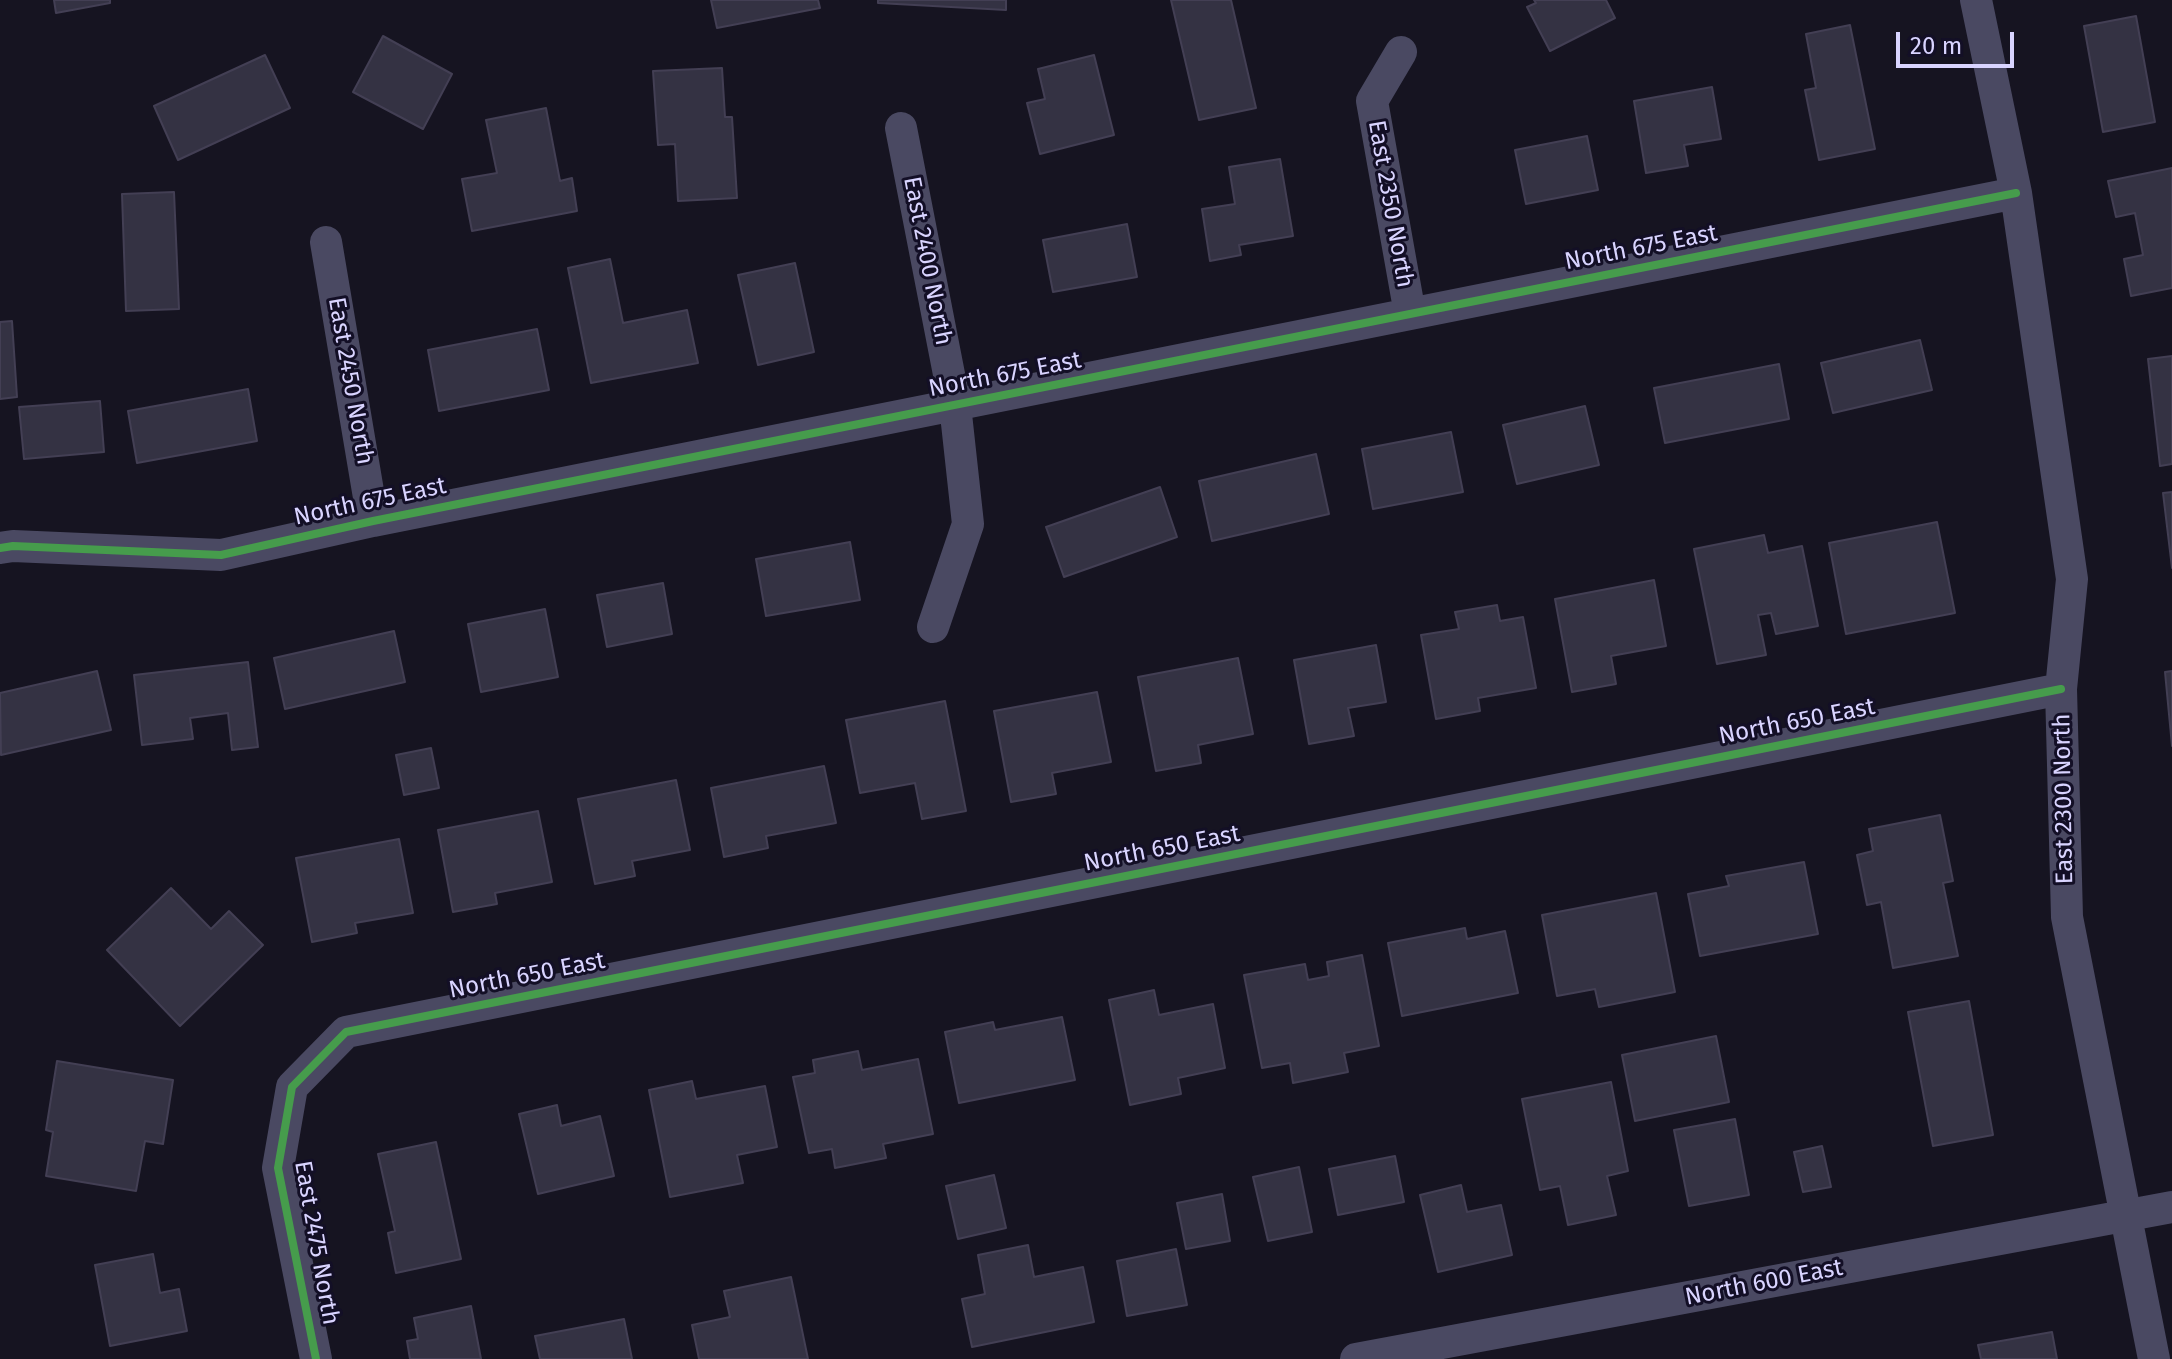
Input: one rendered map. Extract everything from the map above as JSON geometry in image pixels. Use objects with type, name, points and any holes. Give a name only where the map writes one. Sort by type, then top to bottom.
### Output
[{"type":"street","name":"East 2300 North","points":[[1976,0],[2016,193],[2072,579],[2061,689],[2067,917],[2154,1359]]},
{"type":"street","name":"East 2350 North","points":[[1401,52],[1372,101],[1410,314]]},
{"type":"street","name":"East 2400 North","points":[[901,128],[955,405],[968,524],[933,627]]},
{"type":"street","name":"North 675 East","points":[[0,548],[13,546],[221,555],[373,521],[2016,193]]},
{"type":"street","name":"East 2450 North","points":[[326,242],[373,521]]},
{"type":"street","name":"North 650 East","points":[[292,1087],[346,1032],[2061,689]]},
{"type":"street","name":"East 2475 North","points":[[292,1087],[278,1168],[316,1359]]},
{"type":"street","name":"North 600 East","points":[[1356,1359],[2172,1207]]},
{"type":"building","points":[[54,0],[110,0],[110,3],[56,13]]},
{"type":"building","points":[[711,0],[818,0],[820,8],[717,28]]},
{"type":"building","points":[[878,0],[1006,0],[1006,10],[878,3]]},
{"type":"building","points":[[1171,0],[1231,0],[1256,108],[1199,120]]},
{"type":"building","points":[[1534,0],[1606,0],[1615,18],[1550,51],[1527,7],[1536,3]]},
{"type":"building","points":[[2136,16],[2155,122],[2103,132],[2084,26]]},
{"type":"building","points":[[1850,25],[1875,149],[1819,160],[1805,90],[1816,88],[1806,34]]},
{"type":"building","points":[[383,36],[452,74],[423,129],[353,92]]},
{"type":"building","points":[[265,55],[290,108],[178,160],[154,106]]},
{"type":"building","points":[[1094,55],[1114,135],[1040,154],[1027,103],[1045,99],[1038,69]]},
{"type":"building","points":[[722,68],[725,117],[732,117],[737,198],[678,201],[675,144],[658,145],[653,71]]},
{"type":"building","points":[[1712,87],[1721,139],[1684,145],[1688,166],[1646,173],[1634,101]]},
{"type":"building","points":[[546,108],[560,181],[572,178],[577,211],[472,231],[462,179],[497,173],[486,120]]},
{"type":"building","points":[[1587,136],[1598,190],[1526,204],[1515,150]]},
{"type":"building","points":[[1280,159],[1293,236],[1239,245],[1241,255],[1210,261],[1202,209],[1235,204],[1229,167]]},
{"type":"building","points":[[2172,168],[2172,288],[2131,296],[2124,259],[2143,255],[2135,213],[2116,217],[2108,181]]},
{"type":"building","points":[[174,192],[179,309],[126,311],[122,194]]},
{"type":"building","points":[[1127,224],[1137,277],[1053,292],[1043,240]]},
{"type":"building","points":[[610,259],[623,323],[687,310],[698,363],[591,383],[568,268]]},
{"type":"building","points":[[795,263],[814,352],[758,365],[738,275]]},
{"type":"building","points":[[12,321],[17,397],[0,399],[0,322]]},
{"type":"building","points":[[537,329],[549,390],[439,411],[428,350]]},
{"type":"building","points":[[1920,340],[1932,390],[1833,413],[1821,363]]},
{"type":"building","points":[[2172,356],[2172,464],[2160,466],[2148,359]]},
{"type":"building","points":[[1779,364],[1789,419],[1665,443],[1654,388]]},
{"type":"building","points":[[248,389],[257,441],[137,463],[128,411]]},
{"type":"building","points":[[100,401],[104,452],[24,459],[19,407]]},
{"type":"building","points":[[1585,406],[1599,465],[1517,484],[1503,425]]},
{"type":"building","points":[[1451,432],[1463,492],[1373,509],[1362,449]]},
{"type":"building","points":[[1316,454],[1329,514],[1212,541],[1199,481]]},
{"type":"building","points":[[1160,487],[1177,537],[1064,577],[1046,527]]},
{"type":"building","points":[[2172,492],[2172,568],[2163,493]]},
{"type":"building","points":[[1937,522],[1955,613],[1846,634],[1829,543]]},
{"type":"building","points":[[1764,535],[1768,553],[1802,546],[1818,626],[1776,634],[1771,613],[1758,615],[1766,655],[1717,664],[1694,549]]},
{"type":"building","points":[[850,542],[860,600],[766,616],[756,559]]},
{"type":"building","points":[[1654,580],[1666,646],[1611,656],[1616,684],[1572,692],[1555,599]]},
{"type":"building","points":[[663,583],[672,634],[607,647],[597,595]]},
{"type":"building","points":[[1497,605],[1500,621],[1523,617],[1536,688],[1478,698],[1480,711],[1436,719],[1421,635],[1459,629],[1455,612]]},
{"type":"building","points":[[545,609],[558,677],[481,692],[468,624]]},
{"type":"building","points":[[394,631],[405,682],[285,709],[274,658]]},
{"type":"building","points":[[1376,645],[1386,702],[1348,708],[1354,736],[1309,744],[1294,660]]},
{"type":"building","points":[[1238,658],[1253,734],[1198,745],[1201,763],[1156,771],[1138,677]]},
{"type":"building","points":[[248,662],[258,747],[232,750],[228,713],[190,718],[193,739],[142,745],[134,675]]},
{"type":"building","points":[[97,671],[111,730],[1,755],[0,693]]},
{"type":"building","points":[[2172,671],[2172,746],[2165,672]]},
{"type":"building","points":[[1097,692],[1111,762],[1052,773],[1056,794],[1011,802],[994,711]]},
{"type":"building","points":[[945,701],[966,811],[922,819],[915,783],[860,793],[846,720]]},
{"type":"building","points":[[431,748],[439,788],[404,795],[396,755]]},
{"type":"building","points":[[824,766],[836,823],[766,836],[768,848],[724,857],[711,788]]},
{"type":"building","points":[[676,780],[690,850],[632,861],[635,876],[595,884],[578,799]]},
{"type":"building","points":[[538,811],[552,882],[495,893],[497,904],[453,912],[438,830]]},
{"type":"building","points":[[1940,815],[1953,881],[1943,883],[1958,956],[1893,968],[1881,902],[1867,905],[1857,855],[1873,851],[1869,829]]},
{"type":"building","points":[[399,839],[413,913],[355,923],[357,933],[312,942],[296,858]]},
{"type":"building","points":[[1804,862],[1818,934],[1700,956],[1688,894],[1729,886],[1726,876]]},
{"type":"building","points":[[171,888],[211,929],[229,911],[263,945],[180,1026],[107,950]]},
{"type":"building","points":[[1656,893],[1675,992],[1599,1007],[1595,989],[1557,996],[1542,915]]},
{"type":"building","points":[[1465,928],[1467,939],[1505,931],[1518,993],[1402,1016],[1388,943]]},
{"type":"building","points":[[1362,955],[1379,1046],[1344,1053],[1348,1072],[1293,1083],[1290,1063],[1262,1068],[1244,975],[1305,964],[1308,980],[1329,976],[1327,962]]},
{"type":"building","points":[[1154,990],[1159,1015],[1213,1004],[1225,1068],[1178,1078],[1181,1094],[1130,1105],[1109,1000]]},
{"type":"building","points":[[1969,1001],[1993,1135],[1933,1146],[1908,1012]]},
{"type":"building","points":[[1062,1017],[1075,1080],[959,1103],[945,1032],[993,1022],[995,1030]]},
{"type":"building","points":[[1716,1036],[1729,1102],[1635,1121],[1622,1055]]},
{"type":"building","points":[[858,1051],[862,1070],[918,1059],[933,1134],[883,1144],[886,1158],[835,1168],[832,1149],[809,1153],[793,1077],[815,1073],[813,1060]]},
{"type":"building","points":[[57,1061],[173,1080],[163,1144],[145,1141],[136,1191],[46,1176],[53,1132],[46,1130]]},
{"type":"building","points":[[692,1081],[696,1099],[765,1086],[777,1147],[737,1155],[743,1183],[670,1197],[649,1090]]},
{"type":"building","points":[[1611,1082],[1628,1171],[1607,1176],[1616,1215],[1568,1225],[1560,1186],[1540,1190],[1522,1099]]},
{"type":"building","points":[[557,1105],[561,1126],[600,1116],[614,1176],[538,1194],[519,1114]]},
{"type":"building","points":[[1735,1119],[1749,1195],[1689,1206],[1674,1130]]},
{"type":"building","points":[[436,1142],[461,1259],[396,1273],[388,1233],[395,1231],[378,1154]]},
{"type":"building","points":[[1822,1146],[1831,1187],[1803,1192],[1794,1152]]},
{"type":"building","points":[[1395,1156],[1404,1202],[1338,1215],[1329,1169]]},
{"type":"building","points":[[1299,1167],[1312,1232],[1268,1241],[1253,1177]]},
{"type":"building","points":[[994,1175],[1006,1228],[958,1239],[946,1186]]},
{"type":"building","points":[[1461,1185],[1467,1212],[1501,1205],[1512,1255],[1438,1272],[1420,1195]]},
{"type":"building","points":[[1222,1194],[1230,1241],[1186,1249],[1177,1203]]},
{"type":"building","points":[[1028,1245],[1034,1277],[1083,1267],[1094,1322],[972,1347],[962,1299],[985,1294],[978,1255]]},
{"type":"building","points":[[1176,1249],[1187,1305],[1127,1316],[1117,1261]]},
{"type":"building","points":[[153,1254],[160,1293],[179,1289],[187,1331],[110,1346],[95,1265]]},
{"type":"building","points":[[791,1277],[808,1359],[699,1359],[692,1325],[730,1317],[724,1291]]},
{"type":"building","points":[[471,1306],[481,1359],[410,1359],[407,1341],[418,1339],[414,1318]]},
{"type":"building","points":[[624,1319],[632,1359],[540,1359],[535,1336]]},
{"type":"building","points":[[2052,1332],[2057,1359],[1981,1359],[1978,1345]]},
{"type":"cycle path","points":[[0,548],[13,546],[221,555],[373,521],[2016,193]]},
{"type":"cycle path","points":[[316,1359],[278,1168],[292,1087],[346,1032],[2061,689]]}]
